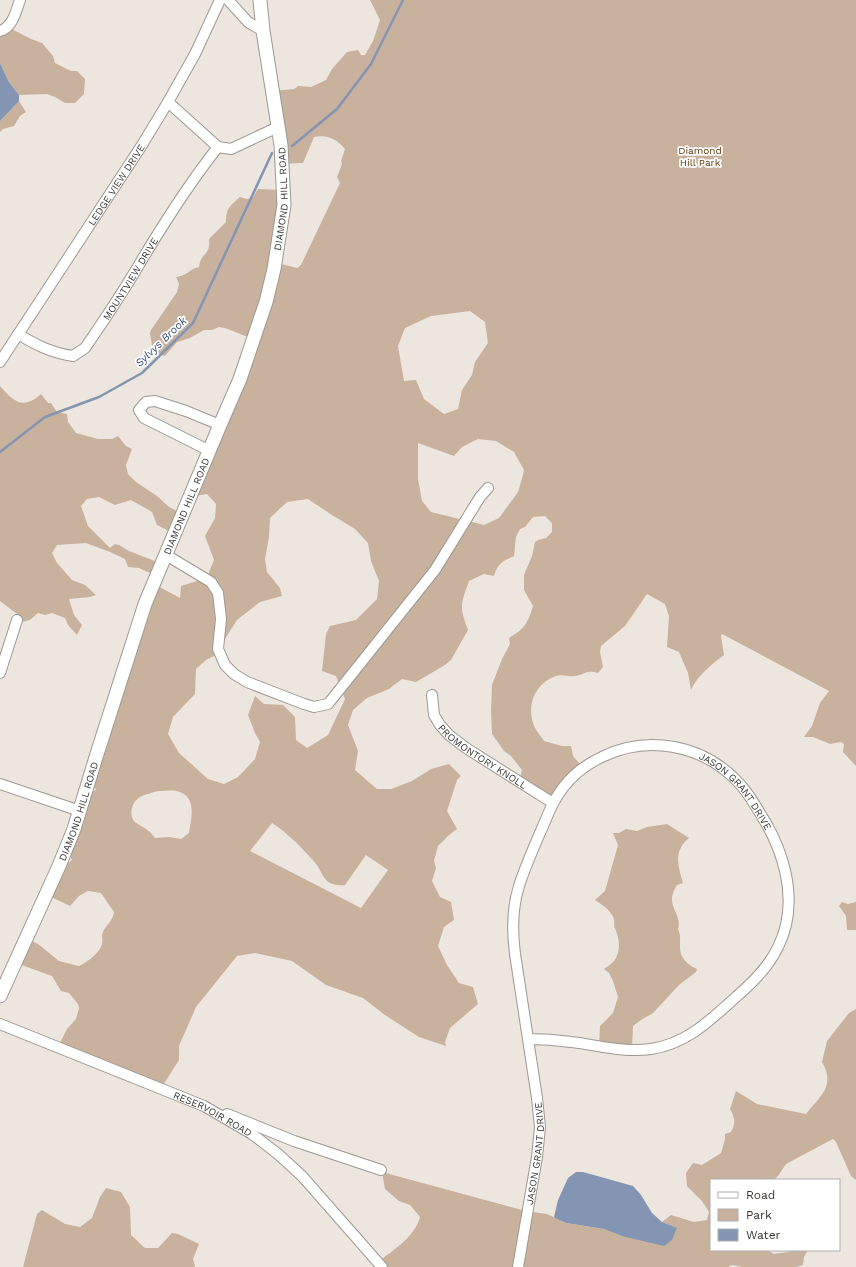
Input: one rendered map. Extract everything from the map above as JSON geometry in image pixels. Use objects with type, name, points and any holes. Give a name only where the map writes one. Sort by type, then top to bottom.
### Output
[{"type":"main road","name":"DIAMOND HILL ROAD","points":[[0,996],[59,866],[80,811],[145,604],[240,379],[265,308],[274,269],[284,205],[281,149],[263,31],[260,0]]},
{"type":"street","points":[[0,31],[8,27],[14,18],[20,0]]},
{"type":"street","name":"LEDGE VIEW DRIVE","points":[[0,362],[142,145],[195,54],[220,0]]},
{"type":"street","points":[[228,0],[248,22],[263,31]]},
{"type":"street","points":[[168,102],[218,148],[231,149],[278,127]]},
{"type":"street","name":"MOUNTVIEW DRIVE","points":[[18,334],[37,346],[58,354],[73,356],[85,348],[139,265],[157,234],[208,160],[218,148]]},
{"type":"street","points":[[210,451],[144,418],[139,410],[146,402],[155,401],[186,411],[220,425]]},
{"type":"street","points":[[166,554],[211,582],[218,593],[221,620],[218,649],[225,666],[247,682],[314,707],[328,704],[344,685],[435,570],[480,497],[488,488]]},
{"type":"street","points":[[0,673],[17,620]]},
{"type":"street","name":"PROMONTORY KNOLL","points":[[432,695],[434,715],[449,735],[466,748],[553,803]]},
{"type":"street","name":"JASON GRANT DRIVE","points":[[518,1267],[537,1157],[540,1127],[513,939],[514,912],[520,881],[553,803],[560,791],[571,779],[593,762],[612,752],[634,746],[661,745],[678,747],[694,752],[713,762],[735,779],[746,791],[771,833],[782,860],[788,886],[788,908],[786,924],[775,954],[756,980],[702,1028],[683,1039],[650,1049],[626,1050],[559,1040],[528,1039]]},
{"type":"street","points":[[0,784],[80,811]]},
{"type":"street","name":"RESERVOIR ROAD","points":[[0,1024],[204,1106],[252,1134],[278,1154],[302,1176],[382,1267]]},
{"type":"street","points":[[204,1106],[294,1141],[381,1170]]},
{"type":"green space","name":"Diamond Hill Park","points":[[370,0],[856,0],[856,766],[843,752],[844,744],[841,742],[830,744],[813,737],[804,737],[812,726],[820,703],[829,691],[722,634],[724,655],[701,675],[691,690],[688,673],[679,652],[667,647],[669,616],[665,604],[647,594],[625,626],[601,646],[600,652],[603,667],[598,673],[588,672],[574,676],[556,676],[543,683],[532,701],[531,716],[533,723],[544,741],[562,746],[571,746],[573,756],[583,768],[552,803],[519,783],[522,770],[511,756],[504,751],[492,734],[492,685],[502,659],[510,644],[509,638],[525,625],[533,606],[524,590],[524,575],[532,556],[535,542],[546,538],[552,532],[552,523],[545,516],[533,517],[525,527],[520,529],[516,537],[514,556],[501,563],[494,576],[484,574],[469,581],[462,605],[463,616],[468,630],[451,660],[416,682],[402,679],[389,689],[367,698],[353,710],[348,725],[358,751],[355,770],[377,789],[391,789],[412,781],[431,769],[449,764],[461,776],[457,780],[447,811],[457,829],[438,846],[434,861],[436,868],[432,881],[440,897],[451,902],[454,920],[444,927],[438,946],[447,965],[459,983],[473,987],[478,1004],[450,1028],[445,1042],[446,1046],[419,1037],[385,1015],[363,998],[326,985],[292,961],[255,953],[237,956],[196,1007],[179,1046],[179,1060],[160,1090],[58,1047],[67,1029],[76,1019],[79,1008],[78,1004],[69,993],[61,991],[52,976],[16,963],[28,939],[38,944],[59,961],[79,966],[93,957],[101,947],[102,933],[112,918],[114,912],[101,893],[88,891],[79,896],[70,906],[47,895],[56,873],[72,860],[66,849],[86,794],[96,790],[90,780],[154,584],[180,598],[181,586],[207,577],[214,560],[205,536],[215,518],[216,504],[207,494],[190,497],[253,339],[219,327],[212,330],[204,330],[190,338],[177,342],[165,356],[153,352],[150,333],[151,330],[177,292],[179,284],[176,277],[199,267],[200,262],[209,248],[209,239],[226,222],[229,208],[240,197],[247,199],[253,197],[258,189],[281,190],[277,263],[297,268],[301,265],[340,183],[337,177],[342,164],[341,161],[345,149],[339,142],[331,138],[323,136],[314,137],[303,163],[281,164],[272,91],[294,89],[298,86],[311,87],[326,80],[332,69],[347,52],[358,50],[361,55],[365,55],[373,41],[380,20]],"holes":[[[470,311],[485,322],[488,343],[475,362],[472,375],[462,390],[458,409],[444,414],[424,399],[416,380],[404,381],[398,346],[405,328],[431,316]],[[478,439],[496,441],[514,452],[524,470],[518,492],[499,518],[484,525],[431,512],[422,501],[418,479],[418,443],[454,456],[462,447]],[[308,499],[355,529],[368,543],[371,561],[379,581],[377,599],[356,620],[330,626],[326,634],[322,671],[336,676],[345,699],[328,735],[307,748],[296,740],[295,717],[283,705],[264,704],[255,696],[248,715],[260,742],[255,759],[238,777],[224,784],[208,779],[179,753],[168,734],[173,717],[195,694],[196,669],[206,660],[214,656],[237,620],[260,602],[282,596],[280,588],[267,572],[265,559],[269,537],[270,518],[287,502]],[[158,791],[177,791],[184,794],[191,803],[192,809],[189,833],[181,839],[169,837],[155,838],[148,830],[135,822],[131,813],[133,805],[137,799]],[[272,823],[302,848],[317,865],[327,881],[340,885],[345,885],[366,855],[388,870],[361,908],[250,851]]]},
{"type":"green space","points":[[10,28],[42,43],[53,56],[55,63],[71,71],[77,71],[85,79],[84,94],[75,103],[65,103],[47,94],[19,95],[9,82],[0,63],[0,30]]},
{"type":"green space","points":[[19,101],[26,112],[20,116],[14,126],[3,129],[0,132],[0,121]]},
{"type":"green space","points":[[0,386],[14,400],[24,403],[35,399],[41,394],[48,403],[51,403],[57,412],[67,414],[68,422],[76,433],[98,439],[112,439],[118,436],[126,446],[132,449],[126,465],[128,474],[136,482],[157,496],[169,507],[183,514],[171,532],[157,525],[152,512],[131,500],[115,505],[99,497],[87,499],[81,506],[88,526],[110,548],[115,544],[119,545],[129,551],[160,563],[152,574],[139,568],[128,567],[125,559],[86,543],[57,545],[52,553],[57,563],[72,580],[85,585],[96,595],[69,599],[74,615],[82,625],[77,635],[68,625],[65,618],[52,613],[45,615],[38,613],[30,620],[18,623],[17,614],[0,601]]},
{"type":"green space","points":[[667,824],[689,838],[684,843],[679,853],[678,865],[683,883],[677,885],[673,893],[672,904],[679,923],[678,929],[681,955],[688,963],[697,969],[696,972],[679,985],[653,1013],[633,1026],[632,1049],[599,1047],[600,1026],[613,1013],[618,997],[609,973],[604,969],[617,957],[619,948],[614,926],[614,918],[609,911],[595,900],[605,891],[618,845],[613,833],[619,833],[626,829],[637,831],[647,827]]},
{"type":"green space","points":[[842,902],[848,904],[856,902],[856,930],[847,930],[846,916],[839,906]]},
{"type":"green space","points":[[856,1009],[856,1180],[851,1176],[836,1142],[833,1139],[786,1164],[774,1179],[710,1179],[710,1251],[769,1251],[774,1254],[789,1251],[807,1251],[804,1257],[803,1265],[796,1267],[742,1267],[732,1265],[728,1267],[381,1267],[378,1262],[397,1248],[408,1237],[413,1231],[420,1217],[410,1205],[399,1201],[385,1189],[382,1172],[526,1211],[547,1214],[566,1223],[604,1229],[622,1236],[676,1228],[662,1222],[671,1215],[694,1222],[707,1220],[709,1212],[702,1201],[687,1186],[686,1173],[693,1163],[702,1165],[721,1153],[725,1134],[731,1132],[734,1126],[734,1118],[730,1109],[736,1091],[757,1104],[806,1114],[821,1096],[827,1084],[826,1070],[822,1062],[827,1041],[849,1013]]},
{"type":"green space","points":[[106,1188],[121,1192],[130,1207],[131,1235],[145,1248],[158,1248],[172,1233],[178,1234],[199,1244],[193,1259],[195,1267],[23,1267],[37,1214],[42,1210],[65,1224],[80,1227],[92,1218],[100,1197]]},
{"type":"water","points":[[0,63],[9,82],[19,95],[19,101],[0,121]]},
{"type":"water","points":[[576,1172],[583,1172],[633,1186],[641,1195],[652,1213],[662,1222],[677,1228],[672,1240],[664,1246],[622,1236],[604,1229],[566,1223],[555,1218],[558,1200],[568,1178]]},
{"type":"waterway","name":"Sylvys Brook","points":[[292,146],[337,109],[371,64],[403,0]]},
{"type":"waterway","name":"Sylvys Brook","points":[[0,452],[45,417],[99,397],[142,373],[193,323],[272,153]]}]
